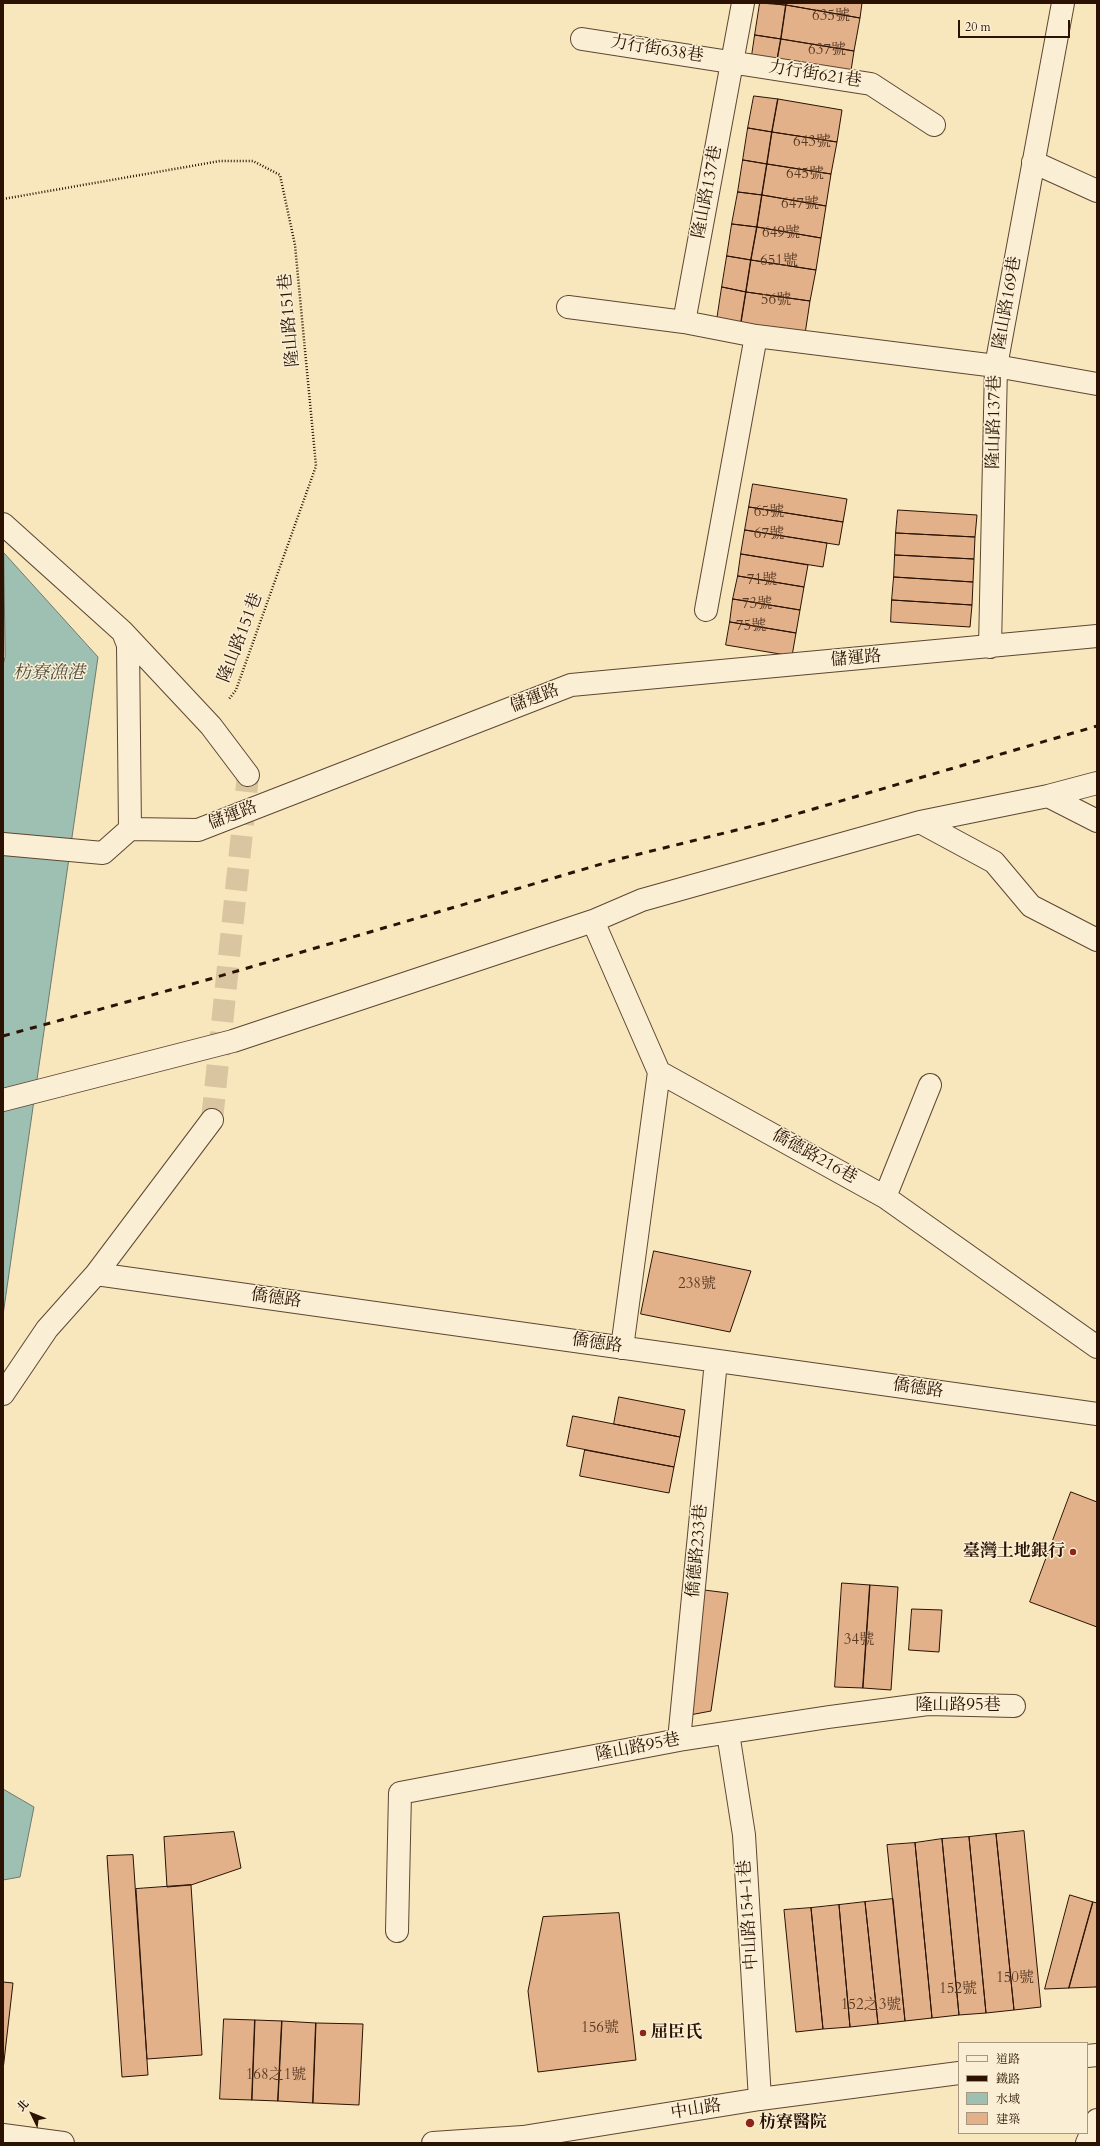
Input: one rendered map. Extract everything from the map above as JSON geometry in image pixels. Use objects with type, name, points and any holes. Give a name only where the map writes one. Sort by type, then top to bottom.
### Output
[{"type":"street","name":"隆山路137巷","points":[[684,322],[743,3]]},
{"type":"street","name":"隆山路169巷","points":[[1063,3],[996,366],[1097,384]]},
{"type":"street","name":"力行街638巷","points":[[582,39],[732,62]]},
{"type":"street","name":"力行街621巷","points":[[732,62],[871,84],[934,125]]},
{"type":"street","points":[[1033,162],[1097,191]]},
{"type":"street","name":"隆山路137巷","points":[[568,307],[684,322],[756,336],[996,366],[990,647]]},
{"type":"street","points":[[706,610],[756,336]]},
{"type":"street","points":[[3,524],[123,632],[211,726],[248,775]]},
{"type":"street","points":[[3,844],[103,853],[130,829],[128,645],[123,632]]},
{"type":"street","name":"儲運路","points":[[130,829],[198,830],[571,685],[1097,636]]},
{"type":"street","points":[[3,1100],[233,1041],[593,921],[642,900],[920,822],[1048,796],[1097,783]]},
{"type":"street","points":[[1048,796],[1097,821]]},
{"type":"street","points":[[920,822],[994,862],[1031,906],[1097,940]]},
{"type":"street","points":[[593,921],[659,1072],[622,1348]]},
{"type":"street","name":"僑德路216巷","points":[[659,1072],[885,1196],[1097,1347]]},
{"type":"street","points":[[885,1196],[930,1085]]},
{"type":"street","points":[[3,1394],[47,1329],[96,1274],[212,1120]]},
{"type":"street","name":"僑德路","points":[[96,1274],[1097,1414]]},
{"type":"street","name":"僑德路233巷","points":[[679,1740],[716,1361]]},
{"type":"street","name":"隆山路95巷","points":[[397,1931],[400,1793],[728,1732],[928,1704],[1014,1706]]},
{"type":"street","name":"中山路154-1巷","points":[[728,1732],[744,1835],[760,2099]]},
{"type":"street","name":"中山路","points":[[433,2143],[523,2140],[760,2099],[958,2073]]},
{"type":"street","points":[[1087,2143],[1097,2120]]},
{"type":"street","points":[[3,2135],[63,2143]]},
{"type":"path","name":"隆山路151巷","points":[[3,200],[220,161],[253,161],[280,175],[295,245],[316,466],[236,690],[211,726]]},
{"type":"water","name":"枋寮漁港","points":[[4,553],[98,657],[3,1315],[3,665],[5,657]]},
{"type":"water","points":[[3,1789],[34,1807],[20,1877],[3,1880]]},
{"type":"building","points":[[760,3],[786,5],[781,39],[755,35]]},
{"type":"building","points":[[771,3],[786,3],[786,5]]},
{"type":"building","points":[[786,3],[862,3],[860,18],[786,5]]},
{"type":"building","points":[[786,5],[860,18],[854,51],[781,39]]},
{"type":"building","points":[[755,35],[781,39],[775,72],[750,69]]},
{"type":"building","points":[[781,39],[854,51],[849,84],[775,72]]},
{"type":"building","points":[[754,96],[778,99],[772,132],[748,128]]},
{"type":"building","points":[[778,99],[842,110],[837,142],[772,132]]},
{"type":"building","points":[[748,128],[772,132],[767,164],[743,160]]},
{"type":"building","points":[[772,132],[837,142],[831,174],[767,164]]},
{"type":"building","points":[[743,160],[767,164],[762,195],[738,192]]},
{"type":"building","points":[[767,164],[831,174],[826,206],[762,195]]},
{"type":"building","points":[[738,192],[762,195],[757,227],[732,224]]},
{"type":"building","points":[[762,195],[826,206],[821,238],[757,227]]},
{"type":"building","points":[[732,224],[757,227],[751,260],[727,256]]},
{"type":"building","points":[[757,227],[821,238],[816,270],[751,260]]},
{"type":"building","points":[[727,256],[751,260],[746,292],[722,287]]},
{"type":"building","points":[[751,260],[816,270],[810,301],[746,292]]},
{"type":"building","points":[[722,287],[746,292],[741,323],[717,320]]},
{"type":"building","points":[[746,292],[810,301],[805,334],[741,323]]},
{"type":"building","points":[[753,484],[847,499],[843,522],[749,507]]},
{"type":"building","points":[[749,507],[843,522],[839,545],[745,530]]},
{"type":"building","points":[[898,510],[977,515],[975,537],[896,533]]},
{"type":"building","points":[[745,530],[827,543],[823,567],[741,554]]},
{"type":"building","points":[[896,533],[975,537],[974,559],[895,555]]},
{"type":"building","points":[[741,554],[808,565],[804,587],[738,576]]},
{"type":"building","points":[[895,555],[974,559],[973,582],[894,577]]},
{"type":"building","points":[[738,576],[804,587],[800,610],[733,599]]},
{"type":"building","points":[[894,577],[973,582],[972,605],[892,600]]},
{"type":"building","points":[[733,599],[800,610],[796,633],[730,622]]},
{"type":"building","points":[[892,600],[972,605],[970,627],[891,622]]},
{"type":"building","points":[[730,622],[796,633],[792,656],[726,645]]},
{"type":"building","points":[[654,1251],[751,1271],[730,1332],[641,1314]]},
{"type":"building","points":[[619,1397],[685,1410],[680,1437],[614,1424]]},
{"type":"building","points":[[573,1416],[680,1437],[674,1467],[567,1446]]},
{"type":"building","points":[[585,1450],[674,1467],[669,1493],[580,1476]]},
{"type":"building","name":"臺灣土地銀行","points":[[1071,1492],[1097,1502],[1097,1627],[1030,1602]]},
{"type":"building","points":[[842,1583],[870,1585],[863,1688],[835,1687]]},
{"type":"building","points":[[870,1585],[898,1587],[891,1690],[863,1688]]},
{"type":"building","points":[[696,1589],[728,1593],[711,1711],[679,1717]]},
{"type":"building","points":[[912,1609],[942,1610],[939,1652],[909,1650]]},
{"type":"building","points":[[1024,1831],[1041,2007],[1014,2010],[996,1834]]},
{"type":"building","points":[[234,1832],[241,1868],[191,1885],[167,1887],[164,1837]]},
{"type":"building","points":[[996,1834],[1014,2010],[986,2013],[969,1837]]},
{"type":"building","points":[[969,1837],[986,2013],[959,2015],[942,1839]]},
{"type":"building","points":[[942,1839],[959,2015],[932,2018],[915,1843]]},
{"type":"building","points":[[915,1843],[932,2018],[905,2021],[887,1845]]},
{"type":"building","points":[[133,1855],[148,2075],[122,2077],[107,1856]]},
{"type":"building","points":[[191,1885],[202,2055],[147,2059],[136,1889]]},
{"type":"building","points":[[1070,1895],[1093,1902],[1069,1988],[1045,1989]]},
{"type":"building","points":[[893,1899],[905,2021],[878,2024],[865,1902]]},
{"type":"building","points":[[865,1902],[878,2024],[850,2027],[839,1905]]},
{"type":"building","points":[[1093,1902],[1097,1903],[1097,1984],[1096,1987],[1069,1988]]},
{"type":"building","points":[[839,1905],[850,2027],[823,2029],[811,1908]]},
{"type":"building","points":[[811,1908],[823,2029],[796,2032],[784,1910]]},
{"type":"building","points":[[619,1913],[636,2060],[538,2072],[528,1991],[543,1917]]},
{"type":"building","points":[[3,1982],[13,1983],[3,2070]]},
{"type":"building","points":[[224,2019],[255,2020],[252,2100],[220,2099]]},
{"type":"building","points":[[255,2020],[282,2021],[278,2101],[252,2100]]},
{"type":"building","points":[[282,2021],[316,2023],[313,2103],[278,2101]]},
{"type":"building","points":[[316,2023],[363,2024],[359,2105],[313,2103]]},
{"type":"tunnel","points":[[212,1120],[248,775]]},
{"type":"railway","points":[[3,1036],[210,979],[615,860],[769,822],[1097,726]]},
{"type":"place","name":"臺灣土地銀行","points":[[1073,1552]]},
{"type":"place","name":"屈臣氏","points":[[643,2033]]},
{"type":"place","name":"枋寮醫院","points":[[750,2123]]}]
